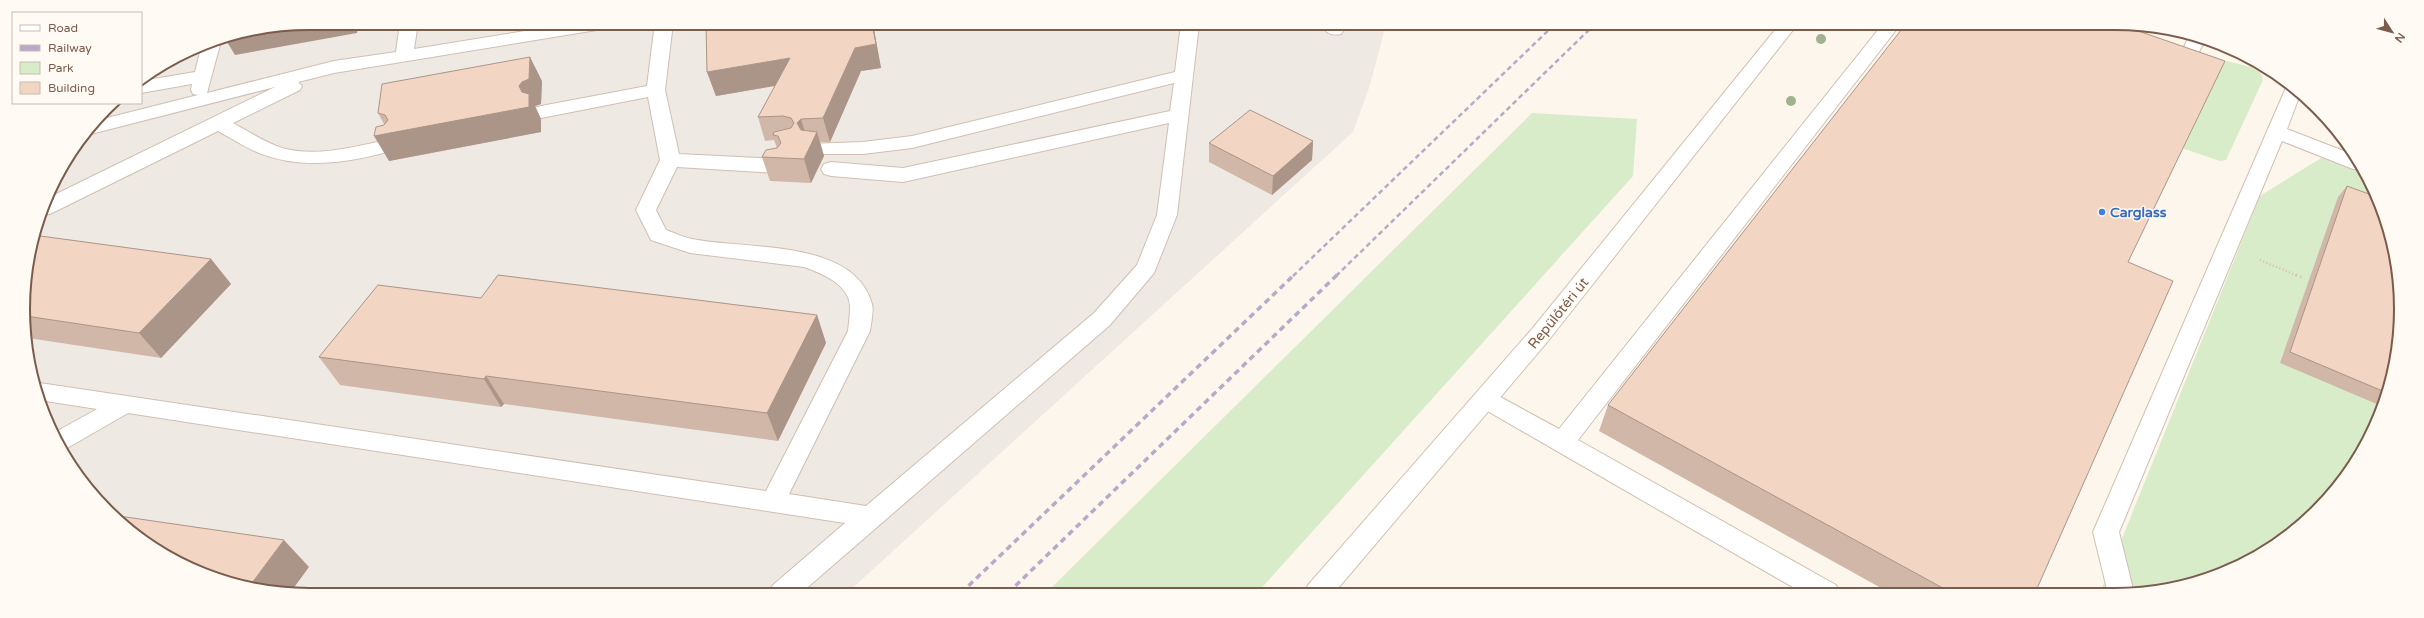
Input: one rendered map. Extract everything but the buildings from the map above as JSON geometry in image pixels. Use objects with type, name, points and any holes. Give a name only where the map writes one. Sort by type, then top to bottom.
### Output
[{"type":"street","points":[[404,55],[408,30]]},
{"type":"street","points":[[98,126],[334,67],[564,30]]},
{"type":"street","points":[[663,30],[656,90],[670,160],[646,210],[658,235],[690,246],[805,260],[827,267],[848,280],[861,304],[858,331],[773,502]]},
{"type":"street","points":[[787,588],[872,517],[1102,319],[1146,268],[1167,216],[1189,30]]},
{"type":"street","name":"Repülőtéri út","points":[[1321,588],[1540,335],[1784,30]]},
{"type":"street","points":[[1562,443],[1887,30]]},
{"type":"street","points":[[2182,70],[2196,43]]},
{"type":"street","points":[[197,101],[210,48]]},
{"type":"street","points":[[50,205],[334,67]]},
{"type":"street","points":[[815,148],[880,147],[912,142],[1184,75]]},
{"type":"street","points":[[142,87],[203,76]]},
{"type":"street","points":[[541,112],[656,90]]},
{"type":"street","points":[[2120,588],[2106,532],[2292,93]]},
{"type":"street","points":[[831,169],[903,175],[1178,115]]},
{"type":"street","points":[[219,123],[265,148],[299,158],[317,159],[392,145]]},
{"type":"street","points":[[2276,132],[2351,161]]},
{"type":"street","points":[[871,172],[880,147]]},
{"type":"street","points":[[670,160],[716,162],[780,157]]},
{"type":"street","points":[[43,391],[872,517]]},
{"type":"street","points":[[1485,399],[1818,588]]},
{"type":"street","points":[[63,440],[125,404]]},
{"type":"path","points":[[2226,247],[2302,277]]},
{"type":"shaded area","points":[[309,30],[1384,30],[1370,85],[1353,132],[852,588],[309,588],[273,586],[255,583],[202,567],[169,551],[125,519],[99,493],[67,448],[51,416],[35,363],[32,345],[30,309],[32,273],[35,255],[51,202],[67,169],[77,154],[99,125],[120,104],[142,104],[142,86],[154,77],[169,67],[202,51],[255,35],[273,32]]},
{"type":"green space","points":[[2227,61],[2251,67],[2261,73],[2263,80],[2226,160],[2220,161],[2182,148],[2217,63]]},
{"type":"green space","points":[[1532,113],[1637,119],[1633,176],[1262,588],[1051,588]]},
{"type":"green space","points":[[2341,146],[2357,170],[2373,202],[2379,219],[2389,255],[2392,273],[2394,309],[2392,345],[2389,363],[2373,416],[2357,448],[2325,493],[2299,519],[2270,541],[2222,567],[2205,573],[2169,583],[2151,586],[2102,588],[2260,196]]},
{"type":"railway","points":[[1293,276],[1549,30]]},
{"type":"railway","points":[[1336,276],[1589,30]]},
{"type":"railway","points":[[966,588],[1294,275]]},
{"type":"railway","points":[[1013,588],[1337,275]]},
{"type":"place","name":"Carglass","points":[[2102,212]]}]
